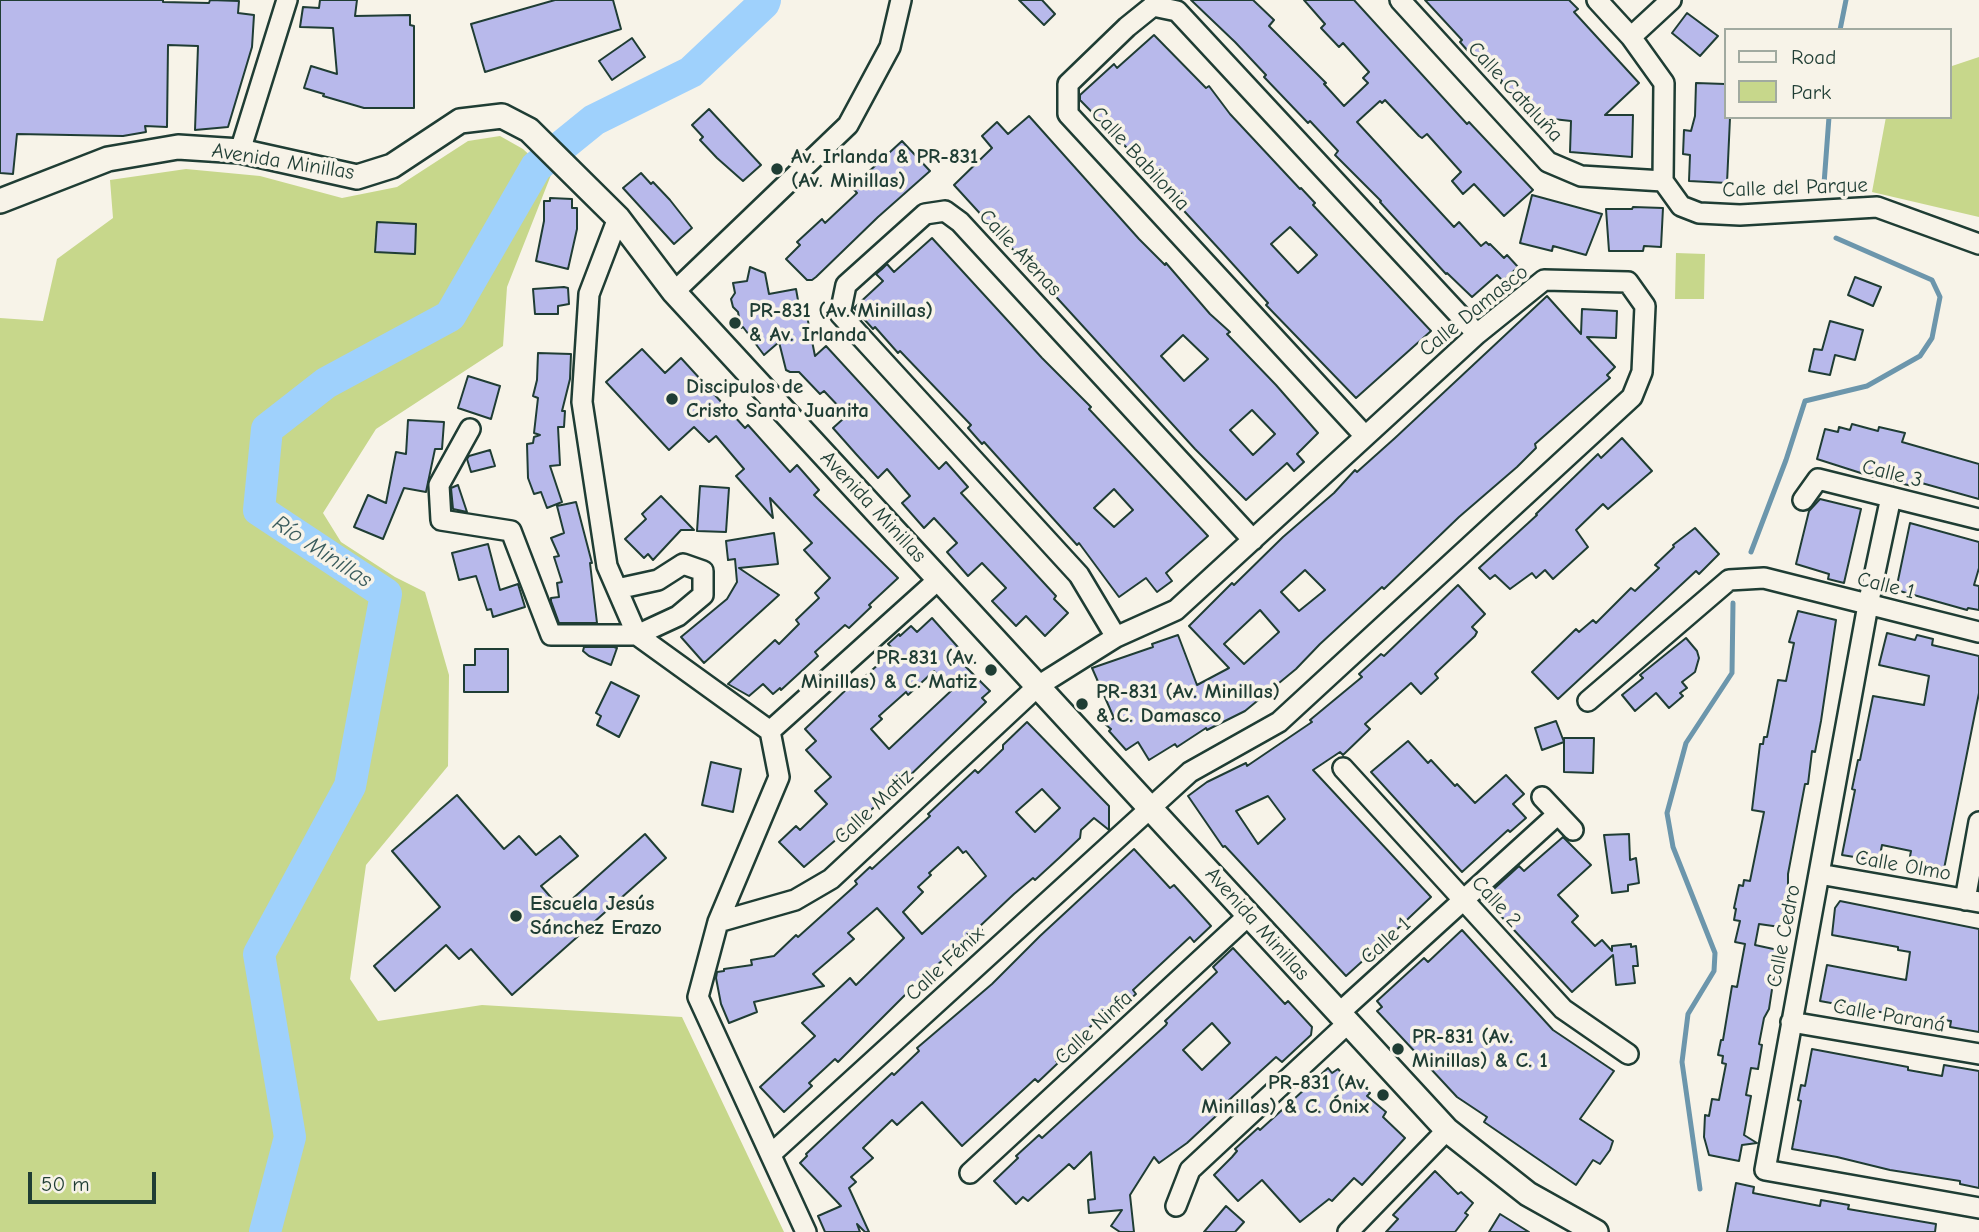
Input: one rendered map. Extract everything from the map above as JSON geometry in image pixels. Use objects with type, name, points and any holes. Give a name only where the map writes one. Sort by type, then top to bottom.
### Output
[{"type":"street","points":[[240,150],[287,0]]},
{"type":"street","points":[[674,292],[848,125],[890,47],[901,0]]},
{"type":"street","name":"Calle Cataluña","points":[[1400,0],[1548,162],[1581,176],[1663,181]]},
{"type":"street","points":[[1631,37],[1671,0]]},
{"type":"street","points":[[1605,3],[1664,83],[1663,181]]},
{"type":"street","name":"Calle Babilonia","points":[[1365,436],[1068,114],[1068,84],[1127,27],[1153,6],[1178,10],[1477,334]]},
{"type":"street","name":"Avenida Minillas","points":[[0,201],[108,159],[178,147],[240,150],[357,177],[392,166],[460,121],[502,116],[529,130],[618,218],[674,292],[1447,1130],[1528,1194],[1595,1232]]},
{"type":"street","name":"Calle del Parque","points":[[1663,181],[1681,206],[1699,214],[1740,215],[1877,207],[1979,244]]},
{"type":"street","name":"Calle Atenas","points":[[1116,637],[1079,575],[841,314],[846,285],[925,214],[945,211],[960,222],[1253,540]]},
{"type":"street","points":[[618,218],[589,294],[582,402],[607,566],[637,635],[771,731],[779,777],[718,922],[698,997],[806,1232]]},
{"type":"street","name":"Calle Damasco","points":[[1038,686],[1116,637],[1176,610],[1477,334],[1544,280],[1628,282],[1645,306],[1642,372],[1632,397],[1279,722],[1190,772],[1150,807]]},
{"type":"street","points":[[470,429],[439,485],[441,520],[511,531],[551,635],[637,635],[678,616],[703,595],[703,571],[683,565],[658,580],[617,589]]},
{"type":"street","name":"Calle 3","points":[[1803,500],[1818,479],[1979,519]]},
{"type":"street","name":"Calle Cedro","points":[[1891,497],[1868,605],[1765,1170],[1979,1208]]},
{"type":"street","name":"Calle 1","points":[[1588,701],[1729,580],[1764,578],[1979,632]]},
{"type":"street","points":[[771,731],[939,579]]},
{"type":"street","name":"Calle Matiz","points":[[718,922],[795,900],[831,879],[1038,686]]},
{"type":"street","name":"Calle 2","points":[[1342,768],[1563,1009],[1628,1054]]},
{"type":"street","points":[[1542,797],[1573,830]]},
{"type":"street","name":"Calle Fénix","points":[[771,1154],[1150,807]]},
{"type":"street","name":"Calle 1","points":[[1176,1206],[1189,1170],[1464,901],[1558,814]]},
{"type":"street","points":[[1972,901],[1979,822]]},
{"type":"street","name":"Calle Olmo","points":[[1819,874],[1972,901]]},
{"type":"street","name":"Calle Ninfa","points":[[970,1173],[1249,915]]},
{"type":"street","name":"Calle Paraná","points":[[1791,1022],[1979,1054]]},
{"type":"street","points":[[1348,1232],[1447,1130]]},
{"type":"green space","points":[[1979,57],[1979,217],[1872,192],[1886,119],[1951,119],[1951,66]]},
{"type":"green space","points":[[500,136],[523,149],[551,175],[507,287],[503,346],[376,429],[323,513],[341,542],[395,577],[425,592],[449,675],[448,766],[366,865],[350,979],[378,1021],[482,1005],[682,1017],[784,1232],[0,1232],[0,318],[43,321],[57,259],[113,218],[110,180],[186,169],[260,176],[342,198],[397,187],[468,141]]},
{"type":"green space","points":[[1676,253],[1705,254],[1704,299],[1675,299]]},
{"type":"building","points":[[0,0],[163,0],[209,3],[210,0],[239,1],[238,13],[254,15],[252,47],[228,127],[195,130],[198,46],[168,45],[167,127],[145,126],[146,132],[123,136],[17,134],[13,174],[0,173]]},
{"type":"building","points":[[320,0],[357,0],[355,16],[410,15],[410,25],[414,26],[414,108],[364,108],[304,88],[311,66],[337,74],[333,28],[300,27],[303,7],[319,8]]},
{"type":"building","points":[[555,0],[613,0],[621,29],[485,72],[471,24]]},
{"type":"building","points":[[1019,0],[1042,0],[1055,14],[1044,25]]},
{"type":"building","points":[[1191,0],[1253,0],[1274,20],[1269,26],[1326,83],[1324,84],[1344,106],[1368,83],[1363,78],[1369,72],[1343,43],[1339,47],[1321,28],[1325,24],[1304,0],[1354,0],[1467,124],[1469,122],[1533,190],[1504,216],[1474,184],[1463,194],[1452,181],[1461,172],[1427,134],[1422,138],[1419,136],[1385,100],[1382,103],[1380,101],[1357,122],[1454,227],[1459,222],[1481,246],[1486,242],[1490,244],[1504,258],[1507,255],[1518,267],[1503,281],[1497,275],[1472,297],[1446,274],[1381,201],[1335,155],[1338,151],[1310,121],[1308,123],[1235,42]]},
{"type":"building","points":[[1425,0],[1569,0],[1578,9],[1574,12],[1639,83],[1605,115],[1633,115],[1632,157],[1570,152],[1571,121],[1553,119],[1544,127],[1478,55],[1474,58],[1460,42],[1462,40]]},
{"type":"building","points":[[1687,13],[1718,36],[1700,56],[1672,33]]},
{"type":"building","points":[[1154,35],[1206,88],[1209,86],[1230,114],[1431,331],[1356,398],[1266,305],[1268,303],[1220,250],[1080,100],[1080,95],[1114,64],[1117,68]],"holes":[[[1290,227],[1317,255],[1298,273],[1271,244]]]},
{"type":"building","points":[[632,38],[645,57],[612,80],[599,61]]},
{"type":"building","points":[[1696,83],[1724,84],[1724,119],[1730,119],[1727,183],[1689,181],[1690,155],[1683,154],[1684,130],[1691,131],[1695,116]]},
{"type":"building","points":[[709,109],[761,165],[743,181],[700,140],[703,137],[692,125]]},
{"type":"building","points":[[1029,116],[1139,239],[1165,265],[1166,263],[1210,314],[1230,332],[1227,334],[1318,433],[1297,454],[1304,462],[1294,471],[1287,463],[1246,500],[1195,449],[954,185],[992,148],[982,136],[997,122],[1008,134]],"holes":[[[1183,335],[1208,359],[1184,381],[1161,356]],[[1252,410],[1275,434],[1253,455],[1230,430]]]},
{"type":"building","points":[[902,141],[930,171],[816,277],[807,280],[786,259],[800,245],[797,242],[822,219],[825,223],[857,193],[852,187]]},
{"type":"building","points":[[641,173],[670,200],[692,228],[674,244],[623,188]]},
{"type":"building","points":[[1532,195],[1602,214],[1586,255],[1553,246],[1552,251],[1520,243]]},
{"type":"building","points":[[550,198],[572,199],[572,208],[577,208],[577,229],[568,269],[536,261],[544,221],[544,201],[550,201]]},
{"type":"building","points":[[1663,208],[1661,247],[1644,246],[1643,251],[1609,251],[1606,209]]},
{"type":"building","points":[[377,222],[416,224],[415,254],[375,252]]},
{"type":"building","points":[[932,238],[1208,536],[1166,573],[1172,581],[1157,592],[1146,578],[1119,597],[1079,543],[1077,545],[984,442],[982,444],[968,428],[971,425],[900,351],[898,353],[854,308],[883,281],[876,274],[887,264],[894,272]],"holes":[[[1114,489],[1133,510],[1114,527],[1094,508]]]},
{"type":"building","points":[[750,267],[765,273],[769,294],[796,289],[801,317],[807,316],[815,356],[826,346],[939,469],[946,462],[968,487],[961,493],[1056,596],[1054,599],[1068,613],[1045,636],[1026,616],[1016,626],[992,601],[1006,588],[982,563],[968,576],[947,552],[957,543],[934,518],[924,528],[902,503],[910,496],[887,469],[878,478],[856,454],[833,428],[843,419],[839,415],[843,411],[824,391],[820,394],[799,372],[786,370],[779,342],[764,355],[743,327],[741,328],[738,312],[731,299],[735,293],[733,283],[747,281]]},
{"type":"building","points":[[1855,277],[1881,287],[1873,306],[1848,295]]},
{"type":"building","points":[[568,288],[569,304],[558,306],[558,314],[535,314],[533,289]]},
{"type":"building","points":[[1547,296],[1581,334],[1582,309],[1617,311],[1616,338],[1587,337],[1615,367],[1607,375],[1610,378],[1535,444],[1536,448],[1517,467],[1459,517],[1384,589],[1382,587],[1296,669],[1245,711],[1207,730],[1206,728],[1177,747],[1175,744],[1149,760],[1138,742],[1126,750],[1105,724],[1114,718],[1092,668],[1153,647],[1152,644],[1178,635],[1197,685],[1229,668],[1189,626],[1232,583],[1234,585],[1283,537],[1334,493],[1355,470],[1357,472]],"holes":[[[1305,570],[1325,590],[1299,611],[1281,592]],[[1260,610],[1279,632],[1244,664],[1224,644]]]},
{"type":"building","points":[[1830,321],[1863,330],[1855,360],[1835,355],[1830,375],[1809,371],[1814,349],[1822,350]]},
{"type":"building","points":[[642,349],[665,373],[681,358],[745,428],[748,425],[790,472],[797,465],[819,490],[814,495],[898,578],[849,628],[845,625],[815,652],[818,656],[781,690],[780,688],[773,694],[763,684],[749,696],[728,684],[775,640],[779,644],[799,624],[796,620],[819,598],[815,593],[830,578],[804,550],[812,543],[770,498],[773,518],[736,476],[744,469],[716,436],[709,442],[694,427],[669,450],[606,382]]},
{"type":"building","points":[[538,353],[571,354],[570,379],[562,411],[565,411],[564,427],[558,427],[560,465],[550,466],[562,502],[547,508],[541,492],[534,494],[528,478],[527,444],[533,443],[534,437],[540,435],[534,433],[538,398],[533,396],[537,380]]},
{"type":"building","points":[[468,376],[500,386],[491,419],[458,408]]},
{"type":"building","points":[[408,420],[444,422],[442,449],[435,449],[426,492],[404,488],[383,539],[354,527],[368,495],[386,503],[396,452],[406,454]]},
{"type":"building","points":[[1852,424],[1878,431],[1879,427],[1905,433],[1902,442],[1979,464],[1979,499],[1918,482],[1916,487],[1867,475],[1817,459],[1825,429],[1838,432],[1839,427],[1850,430]]},
{"type":"building","points":[[1622,438],[1652,471],[1608,509],[1603,504],[1576,530],[1588,547],[1553,579],[1545,570],[1536,578],[1532,573],[1510,589],[1495,575],[1490,579],[1479,568],[1598,454],[1601,458]]},
{"type":"building","points":[[490,450],[495,466],[471,472],[467,459],[469,456]]},
{"type":"building","points":[[458,485],[467,512],[453,509],[451,488]]},
{"type":"building","points":[[700,486],[729,488],[726,532],[697,531]]},
{"type":"building","points":[[661,496],[694,530],[681,530],[653,560],[648,554],[644,558],[625,539],[646,519],[642,514]]},
{"type":"building","points":[[1820,499],[1861,509],[1844,583],[1828,579],[1829,574],[1796,564],[1809,511]]},
{"type":"building","points":[[576,502],[592,563],[597,623],[559,623],[551,601],[551,598],[559,597],[557,583],[562,582],[554,557],[559,556],[551,538],[564,533],[557,506]]},
{"type":"building","points":[[1910,523],[1979,542],[1979,568],[1974,585],[1979,586],[1979,610],[1967,610],[1896,590]]},
{"type":"building","points":[[1695,528],[1719,554],[1699,574],[1696,571],[1558,699],[1532,672],[1576,629],[1579,632],[1593,620],[1596,623],[1631,588],[1635,591],[1659,568],[1655,565],[1673,545]]},
{"type":"building","points":[[774,533],[778,564],[739,568],[779,595],[704,663],[681,637],[727,599],[737,582],[735,559],[728,560],[726,541]]},
{"type":"building","points":[[488,544],[500,590],[518,584],[525,607],[493,617],[491,609],[487,610],[476,576],[459,580],[452,553]]},
{"type":"building","points":[[1458,585],[1485,614],[1472,627],[1477,632],[1475,636],[1435,674],[1438,678],[1421,694],[1411,683],[1365,724],[1370,729],[1343,755],[1340,752],[1313,770],[1431,897],[1391,935],[1395,939],[1381,951],[1378,947],[1346,976],[1225,846],[1223,847],[1188,796],[1207,782],[1246,763],[1247,766],[1312,722],[1310,720],[1362,677],[1359,674],[1381,654],[1384,656]],"holes":[[[1268,796],[1285,819],[1258,844],[1236,811]]]},
{"type":"building","points":[[1798,611],[1836,620],[1821,721],[1815,752],[1812,751],[1808,784],[1805,784],[1780,927],[1759,924],[1755,945],[1778,950],[1769,1009],[1764,1018],[1759,1044],[1762,1045],[1758,1069],[1751,1068],[1746,1095],[1751,1096],[1744,1135],[1757,1143],[1742,1145],[1739,1161],[1709,1155],[1704,1137],[1705,1115],[1709,1116],[1712,1099],[1719,1100],[1726,1064],[1722,1063],[1723,1056],[1718,1055],[1732,986],[1737,987],[1745,944],[1735,942],[1740,921],[1734,920],[1734,908],[1739,885],[1743,886],[1744,880],[1750,881],[1764,812],[1752,810],[1760,744],[1763,744],[1764,737],[1767,737],[1778,680],[1786,681],[1794,643],[1789,642]]},
{"type":"building","points":[[932,618],[964,654],[958,659],[990,691],[982,698],[986,702],[899,786],[804,867],[779,842],[796,826],[800,830],[827,804],[815,791],[831,777],[806,750],[816,741],[805,729],[851,685],[853,687],[881,662],[879,660],[892,648],[888,644],[899,634],[900,636],[911,626],[917,632]],"holes":[[[934,671],[952,690],[889,749],[871,729],[882,719],[879,716],[906,692],[908,695]]]},
{"type":"building","points":[[1887,633],[1915,640],[1917,635],[1933,639],[1932,645],[1979,656],[1979,693],[1944,869],[1913,864],[1909,862],[1911,851],[1882,845],[1879,861],[1842,855],[1855,790],[1852,789],[1873,696],[1924,705],[1929,676],[1879,665]]},
{"type":"building","points":[[1686,638],[1697,651],[1699,658],[1695,672],[1682,682],[1687,688],[1680,693],[1683,696],[1669,708],[1656,693],[1635,711],[1622,695],[1643,678],[1640,675]]},
{"type":"building","points":[[584,647],[617,648],[611,665],[589,656],[583,651]]},
{"type":"building","points":[[475,649],[508,649],[508,692],[464,692],[464,665],[475,665]]},
{"type":"building","points":[[611,682],[639,696],[619,737],[597,725],[601,716],[596,713]]},
{"type":"building","points":[[1556,721],[1564,742],[1542,750],[1535,728]]},
{"type":"building","points":[[1027,722],[1109,806],[1109,830],[1094,818],[1081,830],[1080,838],[1059,858],[1035,880],[1033,878],[1014,894],[979,927],[982,930],[962,949],[959,945],[838,1062],[835,1059],[809,1083],[812,1086],[784,1112],[760,1087],[815,1036],[802,1023],[850,978],[856,985],[904,938],[877,908],[848,933],[854,939],[813,974],[824,986],[754,1002],[757,1012],[729,1023],[721,1004],[717,972],[752,965],[751,960],[774,956],[796,935],[798,937],[857,884],[855,881],[870,867],[872,869],[930,816],[928,814],[975,770],[978,773],[1003,749],[1003,745]],"holes":[[[1042,789],[1060,808],[1035,832],[1016,812]],[[958,847],[963,853],[966,851],[986,876],[922,934],[903,912],[923,892],[918,887],[931,875],[929,873]]]},
{"type":"building","points":[[1564,738],[1594,738],[1593,773],[1564,772]]},
{"type":"building","points":[[1408,741],[1428,763],[1431,760],[1475,803],[1506,775],[1524,794],[1513,804],[1526,818],[1510,832],[1508,830],[1462,872],[1371,772]]},
{"type":"building","points":[[711,762],[741,769],[733,812],[702,805]]},
{"type":"building","points":[[457,795],[504,849],[519,836],[536,855],[560,836],[578,856],[541,886],[561,909],[645,834],[666,858],[512,995],[471,949],[459,959],[446,945],[395,991],[374,966],[440,907],[392,851]]},
{"type":"building","points":[[1629,834],[1630,860],[1636,858],[1639,883],[1628,885],[1628,891],[1612,893],[1604,835]]},
{"type":"building","points":[[1563,837],[1591,865],[1558,895],[1578,916],[1572,922],[1595,946],[1602,940],[1612,951],[1612,946],[1636,946],[1638,966],[1633,966],[1635,983],[1616,985],[1613,955],[1572,992],[1484,898],[1519,866],[1524,871]]},
{"type":"building","points":[[1134,849],[1170,888],[1174,885],[1211,926],[1194,942],[1190,937],[1133,990],[1136,994],[1112,1015],[1108,1009],[1038,1082],[1035,1079],[962,1146],[922,1102],[897,1125],[892,1120],[863,1148],[873,1158],[851,1177],[856,1182],[849,1188],[869,1232],[865,1232],[857,1224],[860,1232],[825,1232],[818,1216],[841,1206],[800,1163],[806,1154],[892,1073],[894,1075],[919,1051],[917,1048],[992,984]]},
{"type":"building","points":[[1840,901],[1979,929],[1979,1032],[1950,1027],[1951,1021],[1913,1018],[1820,1001],[1827,965],[1906,980],[1910,952],[1898,950],[1898,947],[1832,935],[1835,908]]},
{"type":"building","points":[[1462,930],[1553,1030],[1614,1071],[1580,1119],[1613,1141],[1610,1150],[1600,1164],[1593,1160],[1576,1185],[1484,1122],[1487,1117],[1457,1097],[1377,1011],[1382,1007],[1377,1001],[1424,958],[1428,962]]},
{"type":"building","points":[[1233,948],[1285,1004],[1288,1001],[1312,1027],[1311,1035],[1282,1062],[1276,1057],[1187,1143],[1159,1163],[1154,1157],[1130,1195],[1134,1232],[1120,1232],[1111,1226],[1122,1210],[1089,1213],[1088,1200],[1095,1199],[1091,1152],[1074,1169],[1069,1164],[1028,1201],[1023,1197],[1016,1204],[994,1181],[1039,1135],[1042,1138],[1166,1025],[1165,1021],[1217,972],[1213,967]],"holes":[[[1212,1023],[1230,1043],[1202,1070],[1183,1050]]]},
{"type":"building","points":[[1812,1049],[1942,1076],[1944,1065],[1979,1071],[1979,1188],[1960,1184],[1960,1181],[1890,1170],[1792,1149],[1801,1101],[1798,1100],[1801,1085],[1805,1086]]},
{"type":"building","points":[[1328,1068],[1332,1073],[1338,1069],[1355,1088],[1360,1083],[1370,1093],[1367,1096],[1386,1112],[1383,1117],[1405,1138],[1362,1185],[1354,1178],[1332,1201],[1329,1199],[1300,1222],[1262,1180],[1238,1201],[1214,1175],[1237,1151],[1235,1149]]},
{"type":"building","points":[[1435,1171],[1458,1194],[1461,1192],[1473,1203],[1455,1232],[1386,1232],[1398,1219],[1393,1215]]},
{"type":"building","points":[[1736,1183],[1754,1187],[1753,1193],[1820,1206],[1821,1200],[1849,1205],[1848,1209],[1936,1224],[1935,1232],[1727,1232]]},
{"type":"building","points":[[1226,1206],[1244,1222],[1235,1232],[1204,1232]]},
{"type":"building","points":[[1500,1214],[1529,1232],[1489,1232]]},
{"type":"waterway","name":"Río Minillas","points":[[265,1232],[290,1137],[259,954],[350,786],[386,594],[259,510],[267,429],[326,383],[450,316],[536,167],[594,120],[691,72],[765,0]]},
{"type":"waterway","points":[[1840,28],[1846,0]]},
{"type":"waterway","points":[[1824,184],[1829,119]]},
{"type":"waterway","points":[[1751,552],[1805,401],[1867,386],[1920,356],[1932,338],[1940,297],[1932,280],[1836,238]]},
{"type":"waterway","points":[[1700,1189],[1682,1062],[1688,1014],[1714,971],[1715,953],[1673,847],[1667,813],[1686,743],[1732,673],[1733,603]]},
{"type":"place","name":"Av. Irlanda & PR-831 (Av. Minillas)","points":[[777,169]]},
{"type":"place","name":"PR-831 (Av. Minillas) & Av. Irlanda","points":[[735,323]]},
{"type":"place","name":"Discipulos de Cristo Santa Juanita","points":[[672,399]]},
{"type":"place","name":"PR-831 (Av. Minillas) & C. Matiz","points":[[991,670]]},
{"type":"place","name":"PR-831 (Av. Minillas) & C. Damasco","points":[[1082,704]]},
{"type":"place","name":"Escuela Jesús Sánchez Erazo","points":[[516,916]]},
{"type":"place","name":"PR-831 (Av. Minillas) & C. 1","points":[[1398,1049]]},
{"type":"place","name":"PR-831 (Av. Minillas) & C. Ónix","points":[[1383,1095]]}]
